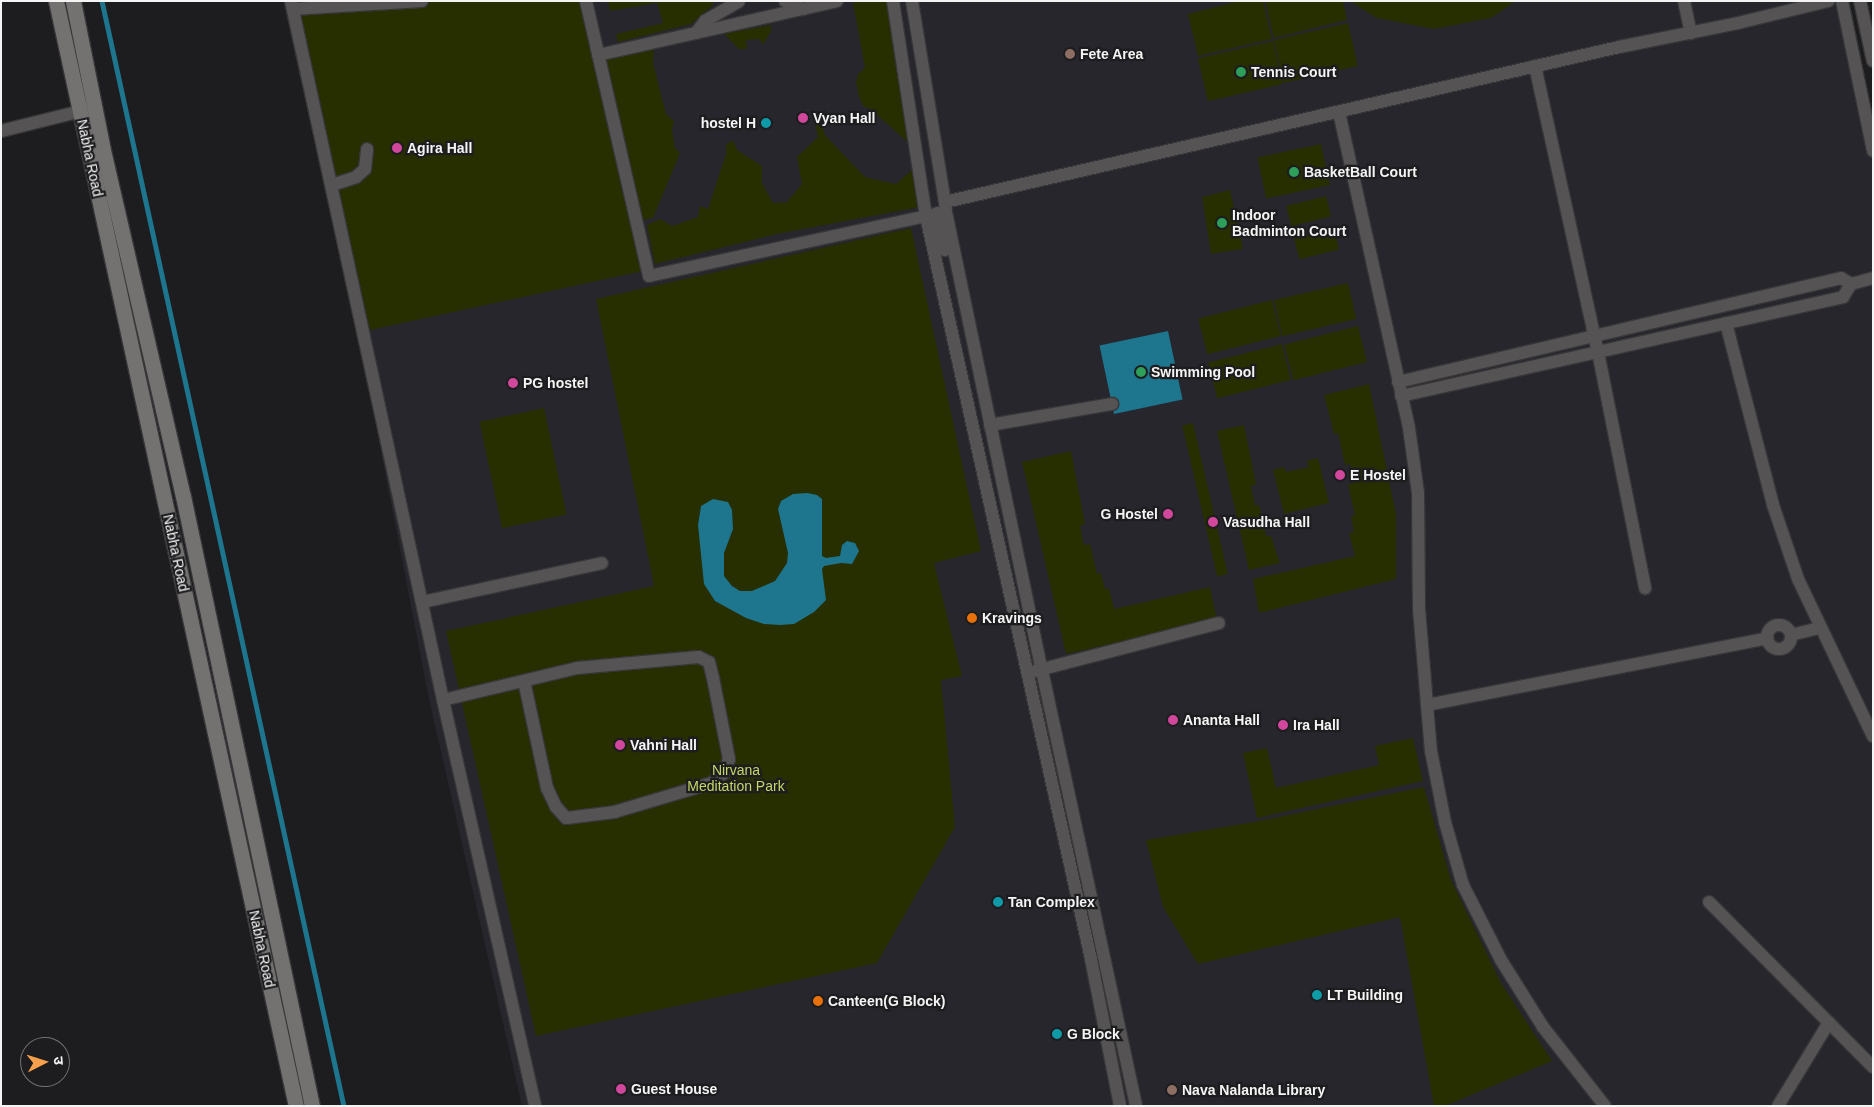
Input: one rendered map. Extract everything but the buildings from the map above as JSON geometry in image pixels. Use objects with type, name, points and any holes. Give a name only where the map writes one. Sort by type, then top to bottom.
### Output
[{"type":"main road","name":"Nabha Road","points":[[56,1],[87,110],[183,496],[312,1106]]},
{"type":"main road","name":"Nabha Road","points":[[73,1],[87,110],[296,1106]]},
{"type":"street","points":[[422,1],[292,5],[443,700],[535,1106]]},
{"type":"street","points":[[586,1],[649,276],[939,211],[1339,112],[1535,66],[1828,1]]},
{"type":"street","points":[[696,33],[704,21],[739,1]]},
{"type":"street","points":[[785,1],[803,9]]},
{"type":"street","points":[[598,55],[837,1]]},
{"type":"street","points":[[893,1],[1129,1106]]},
{"type":"street","points":[[912,1],[939,211],[990,424],[1035,671],[1120,1106]]},
{"type":"street","points":[[1684,1],[1691,32]]},
{"type":"street","points":[[1842,1],[1873,151]]},
{"type":"street","points":[[1860,1],[1869,29],[1873,61]]},
{"type":"street","points":[[1535,66],[1598,352],[1645,588]]},
{"type":"street","points":[[1,131],[87,110]]},
{"type":"street","points":[[1339,112],[1408,428],[1418,493],[1419,609],[1431,752],[1445,822],[1463,885],[1501,960],[1543,1027],[1605,1106]]},
{"type":"street","points":[[332,185],[356,177],[365,169],[367,149]]},
{"type":"street","points":[[1398,382],[1841,278],[1851,284]]},
{"type":"street","points":[[1401,396],[1843,297],[1851,284],[1873,278]]},
{"type":"street","points":[[1726,323],[1774,505],[1798,579],[1873,736]]},
{"type":"street","points":[[990,424],[1112,404]]},
{"type":"street","points":[[422,602],[602,563]]},
{"type":"street","points":[[1035,671],[1219,623]]},
{"type":"street","points":[[1427,705],[1767,638],[1769,629],[1777,625],[1786,627],[1791,635],[1820,628]]},
{"type":"street","points":[[443,700],[524,680],[577,668],[699,657],[709,662],[729,759],[724,773],[712,783],[615,812],[566,818],[556,807],[547,788],[524,680]]},
{"type":"street","points":[[1035,671],[1136,1106]]},
{"type":"street","points":[[1709,902],[1873,1067]]},
{"type":"street","points":[[1778,1106],[1828,1022]]},
{"type":"shaded area","points":[[283,1],[1847,1],[1873,122],[1873,1106],[522,1106],[429,699],[368,384]]},
{"type":"green space","points":[[297,1],[581,1],[643,271],[370,330],[344,239]]},
{"type":"green space","points":[[608,1],[713,1],[713,5],[691,24],[618,42],[616,34],[663,23],[657,3],[610,11]]},
{"type":"green space","points":[[887,1],[910,144],[869,108],[864,107],[860,100],[856,83],[858,74],[865,68],[853,3]]},
{"type":"green space","name":"Tennis Court","points":[[1239,1],[1263,1],[1272,39],[1198,56],[1188,14]]},
{"type":"green space","name":"Tennis Court","points":[[1265,1],[1343,1],[1347,20],[1274,38]]},
{"type":"green space","points":[[1350,1],[1516,1],[1491,18],[1434,29],[1377,18]]},
{"type":"green space","name":"Tennis Court","points":[[1348,23],[1358,66],[1284,83],[1274,40]]},
{"type":"green space","points":[[771,25],[771,31],[763,45],[760,39],[746,40],[747,49],[739,49],[724,34]]},
{"type":"green space","name":"Tennis Court","points":[[1273,41],[1283,84],[1208,101],[1198,58]]},
{"type":"green space","points":[[654,48],[653,63],[666,114],[674,121],[672,129],[675,148],[680,153],[653,218],[642,220],[605,59]]},
{"type":"green space","points":[[821,122],[825,135],[865,177],[896,184],[913,169],[920,207],[777,234],[655,264],[647,225],[660,219],[672,226],[698,217],[700,206],[708,209],[726,154],[726,145],[733,140],[737,150],[762,166],[762,183],[773,203],[787,202],[802,184],[797,157],[818,137],[815,123]]},
{"type":"green space","name":"BasketBall Court","points":[[1321,144],[1330,185],[1266,199],[1257,158]]},
{"type":"green space","name":"Indoor Badminton Court","points":[[1230,190],[1243,249],[1211,254],[1202,197]]},
{"type":"green space","points":[[1326,196],[1331,216],[1291,226],[1286,206]]},
{"type":"green space","name":"Nirvana Meditation Park","points":[[911,228],[981,551],[934,563],[962,676],[941,680],[955,827],[877,963],[536,1036],[446,631],[654,586],[596,299]]},
{"type":"green space","points":[[1334,229],[1339,249],[1299,259],[1294,239]]},
{"type":"green space","points":[[1348,283],[1356,319],[1282,336],[1274,300]]},
{"type":"green space","points":[[1272,300],[1281,336],[1207,354],[1198,318]]},
{"type":"green space","points":[[1358,326],[1367,362],[1293,380],[1284,344]]},
{"type":"green space","points":[[1282,344],[1291,380],[1217,398],[1208,362]]},
{"type":"green space","points":[[1369,384],[1396,514],[1396,579],[1259,613],[1253,579],[1355,556],[1349,533],[1354,532],[1351,516],[1355,515],[1348,485],[1354,483],[1350,464],[1345,465],[1338,433],[1334,434],[1324,395]]},
{"type":"green space","points":[[544,408],[567,515],[502,528],[479,422]]},
{"type":"green space","points":[[1193,423],[1228,574],[1217,577],[1182,425]]},
{"type":"green space","points":[[1244,425],[1256,484],[1251,486],[1255,506],[1259,505],[1266,536],[1271,536],[1280,563],[1249,570],[1217,431]]},
{"type":"green space","points":[[1071,451],[1085,524],[1080,526],[1084,545],[1090,544],[1097,574],[1101,573],[1105,589],[1109,588],[1114,609],[1210,587],[1217,620],[1066,654],[1022,462]]},
{"type":"green space","points":[[1318,458],[1329,503],[1284,514],[1273,470],[1284,467],[1286,472],[1309,467],[1307,461]]},
{"type":"green space","points":[[1413,738],[1423,781],[1257,818],[1243,753],[1267,748],[1276,788],[1379,765],[1375,746]]},
{"type":"green space","points":[[1424,787],[1451,880],[1501,983],[1552,1061],[1445,1106],[1434,1106],[1400,917],[1198,964],[1163,907],[1146,840],[1254,822]]},
{"type":"water","name":"Swimming Pool","points":[[1168,331],[1183,399],[1114,414],[1100,346]]},
{"type":"water","points":[[807,493],[817,495],[822,499],[822,556],[826,558],[840,556],[842,545],[847,541],[855,543],[859,551],[852,564],[841,563],[824,566],[822,569],[826,600],[814,612],[794,624],[780,625],[764,624],[746,618],[715,601],[704,584],[698,525],[701,506],[713,499],[728,502],[732,510],[733,529],[724,553],[724,576],[732,586],[740,591],[752,591],[775,581],[787,563],[788,553],[778,509],[781,501],[793,494]]},
{"type":"waterway","points":[[102,1],[344,1106]]},
{"type":"place","name":"Fete Area","points":[[1070,54]]},
{"type":"place","name":"Tennis Court","points":[[1241,72]]},
{"type":"place","name":"Vyan Hall","points":[[803,118]]},
{"type":"place","name":"hostel H","points":[[766,123]]},
{"type":"place","name":"Agira Hall","points":[[397,148]]},
{"type":"place","name":"BasketBall Court","points":[[1294,172]]},
{"type":"place","name":"Indoor Badminton Court","points":[[1222,223]]},
{"type":"place","name":"Swimming Pool","points":[[1141,372]]},
{"type":"place","name":"PG hostel","points":[[513,383]]},
{"type":"place","name":"E Hostel","points":[[1340,475]]},
{"type":"place","name":"G Hostel","points":[[1168,514]]},
{"type":"place","name":"Vasudha Hall","points":[[1213,522]]},
{"type":"place","name":"Kravings","points":[[972,618]]},
{"type":"place","name":"Ananta Hall","points":[[1173,720]]},
{"type":"place","name":"Ira Hall","points":[[1283,725]]},
{"type":"place","name":"Vahni Hall","points":[[620,745]]},
{"type":"place","name":"Tan Complex","points":[[998,902]]},
{"type":"place","name":"LT Building","points":[[1317,995]]},
{"type":"place","name":"Canteen(G Block)","points":[[818,1001]]},
{"type":"place","name":"G Block","points":[[1057,1034]]},
{"type":"place","name":"Guest House","points":[[621,1089]]},
{"type":"place","name":"Nava Nalanda Library","points":[[1172,1090]]}]
